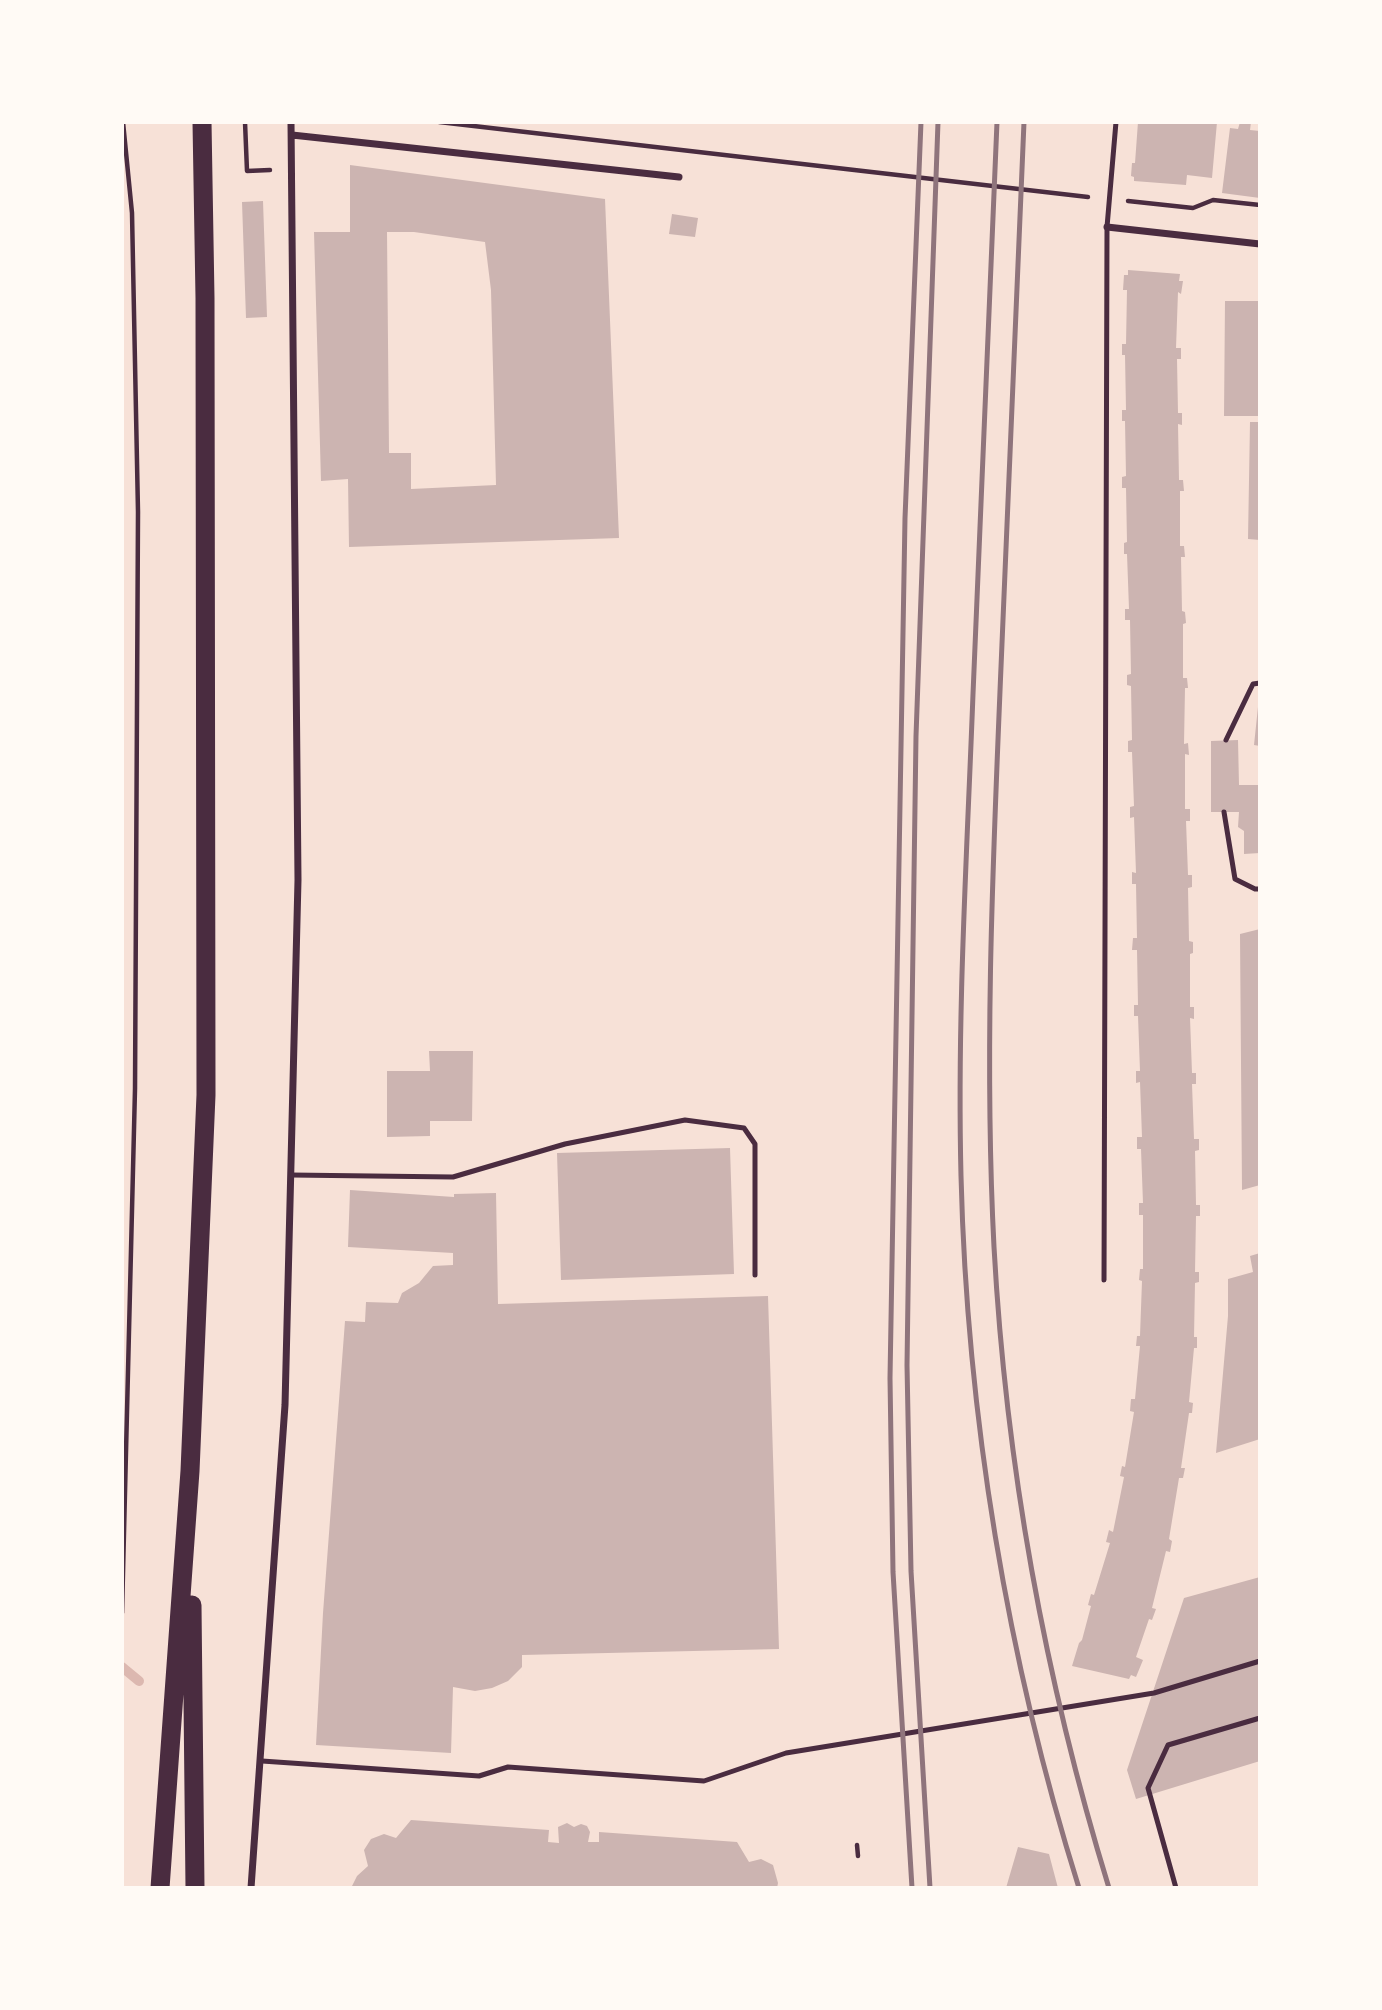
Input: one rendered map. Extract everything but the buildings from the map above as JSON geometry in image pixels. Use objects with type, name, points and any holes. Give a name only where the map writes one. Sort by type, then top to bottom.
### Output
[{"type":"highway","points":[[160,1888],[190,1471],[206,1095],[206,326],[202,122]]},
{"type":"highway","points":[[190,1471],[195,1888]]},
{"type":"street","points":[[251,1888],[285,1405],[299,880],[291,122]]},
{"type":"street","points":[[292,135],[679,177]]},
{"type":"street","points":[[1107,227],[1259,244]]},
{"type":"lane","points":[[1104,1280],[1107,227],[1116,122]]},
{"type":"lane","points":[[1226,740],[1254,684],[1259,683]]},
{"type":"lane","points":[[1224,812],[1235,879],[1259,889]]},
{"type":"lane","points":[[292,1175],[453,1177],[565,1144],[685,1120],[744,1128],[755,1144],[755,1275]]},
{"type":"lane","points":[[262,1761],[479,1776],[508,1767],[704,1781],[786,1753],[1154,1692],[1259,1661]]},
{"type":"lane","points":[[1176,1888],[1147,1788],[1168,1745],[1259,1718]]},
{"type":"path","points":[[122,1613],[135,1089],[138,526],[132,213],[123,122]]},
{"type":"path","points":[[246,122],[247,171]]},
{"type":"path","points":[[439,122],[1099,198]]},
{"type":"path","points":[[1119,200],[1193,208],[1213,200],[1259,205]]},
{"type":"path","points":[[857,1846],[858,1856]]},
{"type":"waterway","points":[[122,1667],[139,1681]]},
{"type":"railway","points":[[912,1888],[893,1572],[890,1378],[905,518],[921,122]]},
{"type":"railway","points":[[930,1888],[911,1571],[907,1365],[916,736],[938,122]]},
{"type":"railway","points":[[997,122],[961,995],[960,1116],[965,1266],[972,1356],[995,1536],[1031,1714],[1079,1888]]},
{"type":"railway","points":[[1024,122],[993,884],[990,1102],[994,1247],[1008,1410],[1032,1571],[1066,1731],[1109,1888]]}]
